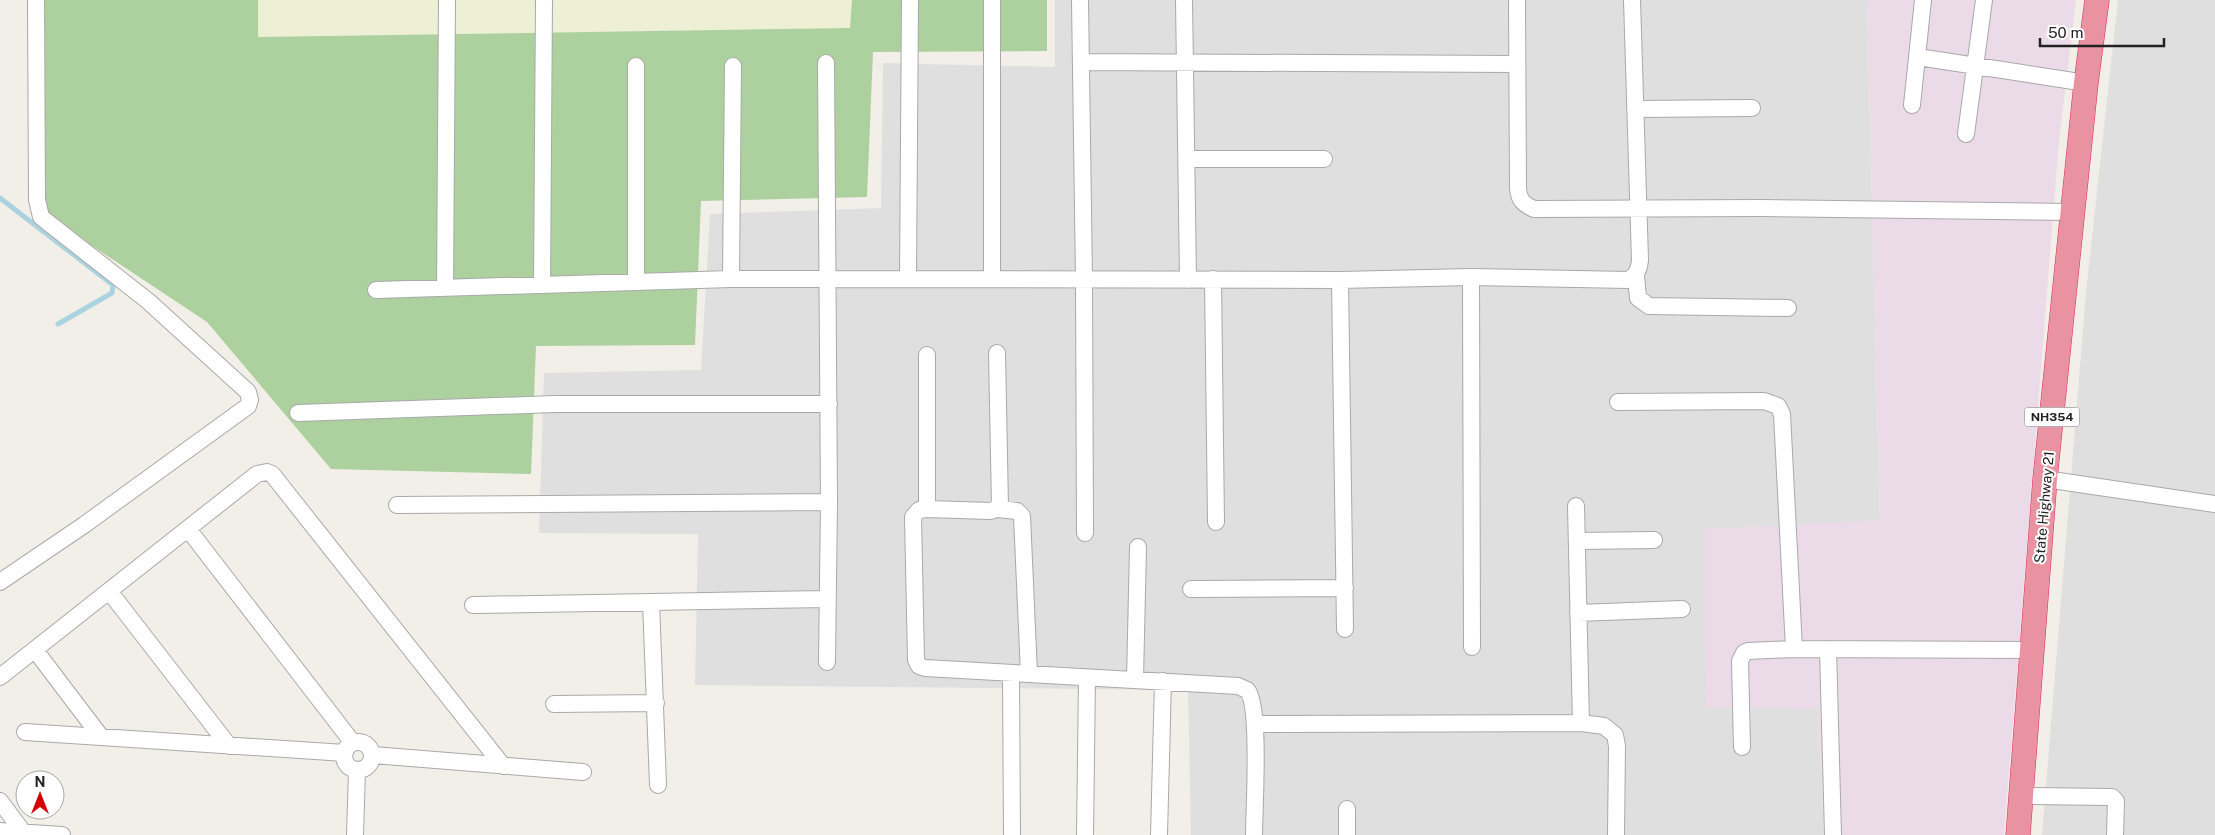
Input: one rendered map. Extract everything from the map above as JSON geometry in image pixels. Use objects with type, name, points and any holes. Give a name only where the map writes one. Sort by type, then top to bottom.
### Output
[{"type":"highway","name":"State Highway 21","points":[[2018,835],[2045,479],[2086,83],[2097,0]]},
{"type":"street","points":[[0,582],[84,525],[232,418],[248,406],[250,400],[248,392],[180,328],[41,217],[37,200],[36,0]]},
{"type":"street","points":[[445,288],[447,0]]},
{"type":"street","points":[[542,285],[544,0]]},
{"type":"street","points":[[908,278],[910,0]]},
{"type":"street","points":[[992,0],[992,279]]},
{"type":"street","points":[[1080,0],[1085,533]]},
{"type":"street","points":[[1184,0],[1188,280]]},
{"type":"street","points":[[1517,0],[1518,188],[1522,202],[1534,209],[1762,208],[2074,212]]},
{"type":"street","points":[[1632,0],[1639,209],[1640,260],[1636,276],[1638,298],[1649,306],[1788,308]]},
{"type":"street","points":[[1912,105],[1923,0]]},
{"type":"street","points":[[1966,134],[1984,0]]},
{"type":"street","points":[[1918,57],[2086,83]]},
{"type":"street","points":[[1081,62],[1517,64]]},
{"type":"street","points":[[826,63],[829,404],[827,662]]},
{"type":"street","points":[[636,66],[636,282]]},
{"type":"street","points":[[731,279],[733,66]]},
{"type":"street","points":[[1635,109],[1752,108]]},
{"type":"street","points":[[1187,159],[1324,159]]},
{"type":"street","points":[[376,290],[731,279],[1084,278],[1340,280],[1471,278],[1622,282],[1636,276]]},
{"type":"street","points":[[1471,278],[1472,647]]},
{"type":"street","points":[[1213,279],[1216,522]]},
{"type":"street","points":[[1340,280],[1345,629]]},
{"type":"street","points":[[997,353],[1001,503],[998,509]]},
{"type":"street","points":[[927,355],[927,509]]},
{"type":"street","points":[[1618,402],[1764,401],[1778,406],[1782,414],[1794,649]]},
{"type":"street","points":[[298,413],[556,404],[829,404]]},
{"type":"street","points":[[0,677],[256,474],[267,472],[272,474],[503,766]]},
{"type":"street","points":[[2045,479],[2215,504]]},
{"type":"street","points":[[397,505],[829,502]]},
{"type":"street","points":[[1576,506],[1581,723]]},
{"type":"street","points":[[1029,674],[1022,516],[1017,511],[998,509],[991,511],[927,509],[915,513],[912,521],[916,660],[919,666],[1011,674],[1134,679],[1242,687],[1250,693],[1255,724],[1254,835]]},
{"type":"street","points":[[188,529],[349,748]]},
{"type":"street","points":[[1577,541],[1654,540]]},
{"type":"street","points":[[1134,679],[1138,547]]},
{"type":"street","points":[[1191,589],[1345,588]]},
{"type":"street","points":[[109,591],[229,746]]},
{"type":"street","points":[[473,605],[828,599]]},
{"type":"street","points":[[652,602],[658,784]]},
{"type":"street","points":[[1578,613],[1682,609]]},
{"type":"street","points":[[1742,747],[1741,657],[1744,652],[1753,649],[2033,650]]},
{"type":"street","points":[[1828,649],[1833,835]]},
{"type":"street","points":[[35,650],[101,737]]},
{"type":"street","points":[[1011,674],[1012,835]]},
{"type":"street","points":[[1085,835],[1087,678]]},
{"type":"street","points":[[1158,835],[1163,681]]},
{"type":"street","points":[[554,704],[656,703]]},
{"type":"street","points":[[1255,724],[1581,723],[1604,726],[1615,735],[1616,835]]},
{"type":"street","points":[[25,732],[229,746],[349,748],[366,744],[370,747],[372,755],[370,764],[366,768],[357,770],[348,766],[344,757],[349,748]]},
{"type":"street","points":[[372,755],[583,772]]},
{"type":"street","points":[[355,835],[357,770]]},
{"type":"street","points":[[2021,796],[2112,797],[2116,801],[2115,835]]},
{"type":"street","points":[[0,801],[23,832]]},
{"type":"street","points":[[1347,810],[1347,835]]},
{"type":"street","points":[[0,831],[62,835]]},
{"type":"shaded area","points":[[1055,0],[1867,0],[1880,521],[1705,530],[1818,709],[1824,835],[1191,835],[1188,690],[695,685],[698,534],[539,533],[544,373],[701,370],[710,214],[881,208],[883,63],[1055,67]]},
{"type":"shaded area","points":[[1867,0],[2076,0],[2059,141],[2004,835],[1824,835],[1818,709],[1706,707],[1705,529],[1880,520]]},
{"type":"shaded area","points":[[2118,0],[2215,0],[2215,835],[2042,835],[2086,292]]},
{"type":"green space","points":[[40,0],[258,0],[258,37],[850,28],[852,0],[1047,0],[1047,51],[873,52],[867,197],[701,201],[695,345],[536,346],[531,474],[331,469],[207,322],[44,214]]},
{"type":"green space","points":[[258,0],[852,0],[851,28],[258,37]]},
{"type":"waterway","points":[[0,198],[113,285],[112,293],[58,324]]}]
